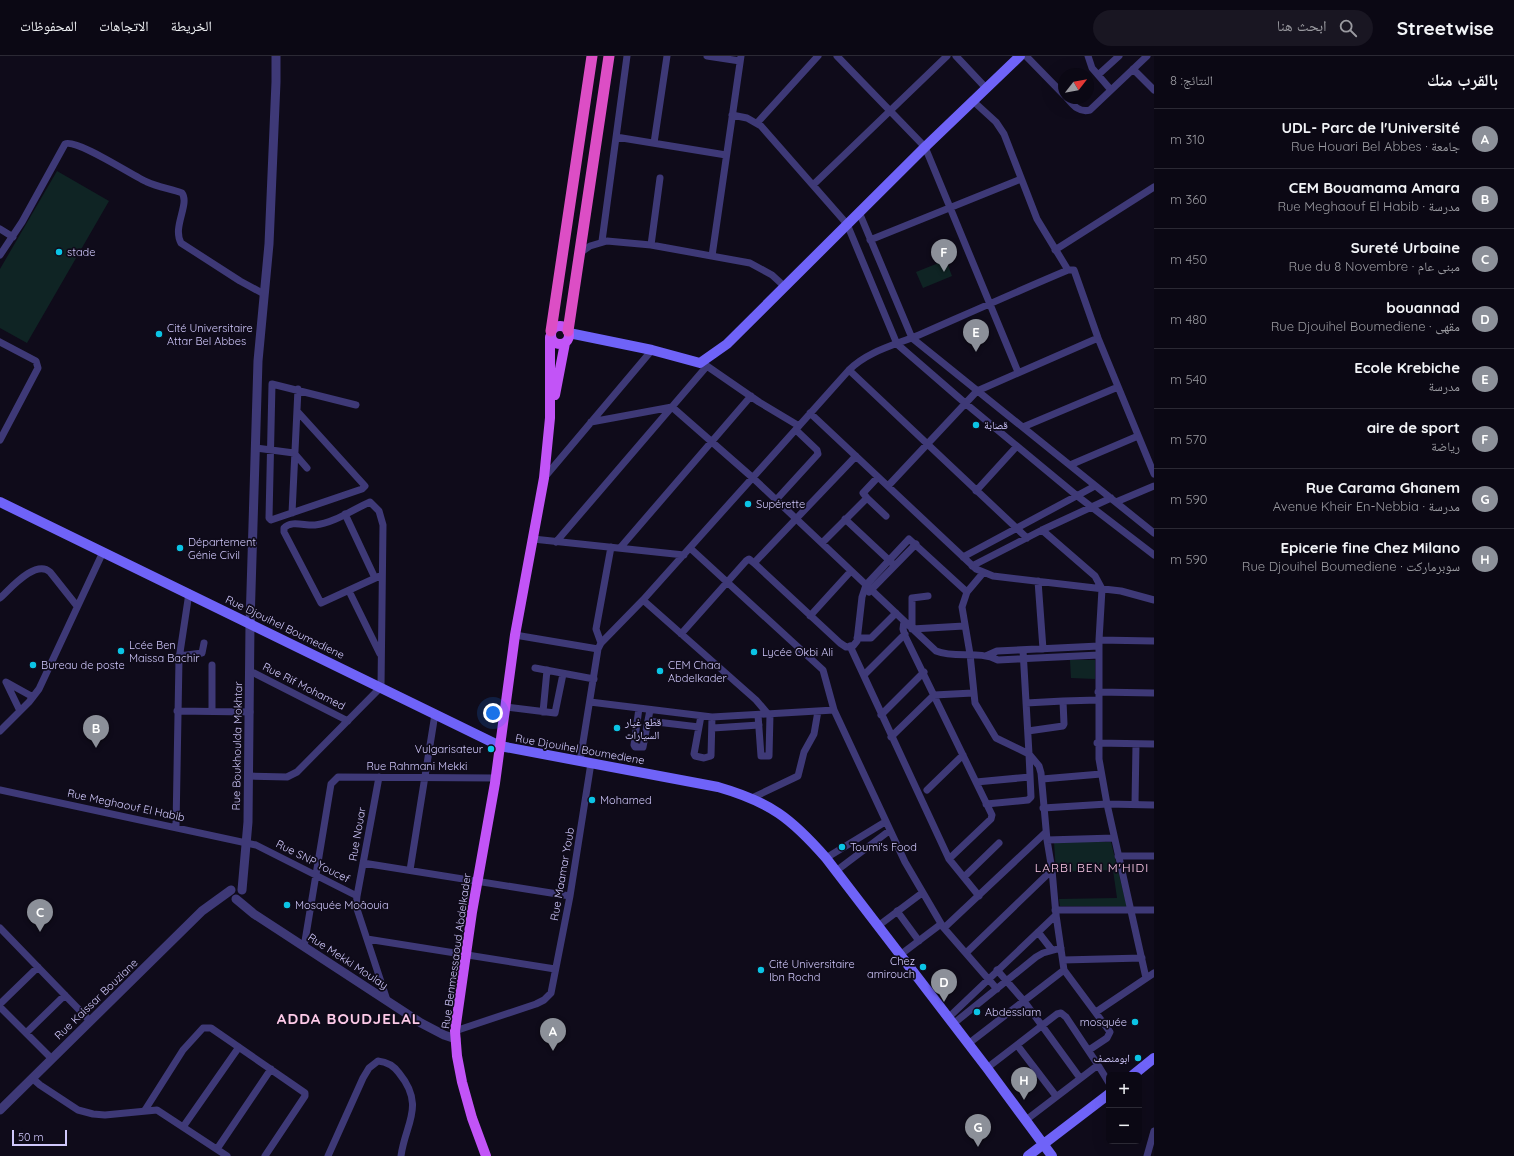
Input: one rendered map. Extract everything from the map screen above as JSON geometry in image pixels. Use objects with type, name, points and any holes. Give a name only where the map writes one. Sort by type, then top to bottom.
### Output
[{"type":"highway","points":[[551,334],[592,56]]},
{"type":"highway","points":[[567,337],[609,56]]},
{"type":"main road","points":[[551,334],[556,344],[567,337],[584,337],[652,350],[703,364],[727,344],[925,146],[1020,56]]},
{"type":"main road","points":[[561,326],[567,337],[550,418],[551,334],[555,327],[561,326]]},
{"type":"main road","name":"Rue Benmessaoud Abdelkader","points":[[486,1156],[472,1118],[462,1082],[456,1035],[466,955],[496,778],[515,635],[544,478],[550,418]]},
{"type":"main road","name":"Rue Djouihel Boumediene","points":[[0,502],[500,746],[718,787],[752,798],[767,805],[786,818],[826,858],[987,1068],[1052,1156]]},
{"type":"main road","points":[[1137,1072],[1154,1058]]},
{"type":"main road","points":[[1028,1156],[1106,1096]]},
{"type":"street","name":"Rue Boukhoulda Mokhtar","points":[[237,893],[245,868],[247,842],[250,712],[250,623],[258,361],[272,184],[276,56]]},
{"type":"street","points":[[602,241],[627,56]]},
{"type":"street","points":[[654,143],[667,56]]},
{"type":"street","points":[[707,56],[740,58],[712,256]]},
{"type":"street","points":[[757,123],[818,56]]},
{"type":"street","points":[[838,56],[925,146],[1018,372]]},
{"type":"street","points":[[813,185],[947,56]]},
{"type":"street","points":[[956,56],[986,88]]},
{"type":"street","points":[[1026,56],[1058,89]]},
{"type":"street","points":[[1088,56],[1090,65],[1111,90]]},
{"type":"street","points":[[1098,76],[1120,56]]},
{"type":"street","points":[[1134,56],[1140,62]]},
{"type":"street","points":[[1072,104],[1078,110],[1087,111],[1147,56]]},
{"type":"street","points":[[1134,69],[1154,90]]},
{"type":"street","points":[[973,101],[1002,129],[1037,220],[1068,270]]},
{"type":"street","points":[[732,115],[742,116],[757,123],[847,224],[897,344],[965,403],[1076,495],[1154,555]]},
{"type":"street","points":[[616,137],[726,155]]},
{"type":"street","points":[[0,256],[13,237],[65,144],[71,143],[86,148],[127,172],[149,182],[182,193],[185,200],[178,227],[178,238],[180,243],[240,281],[264,294]]},
{"type":"street","points":[[651,245],[660,178]]},
{"type":"street","points":[[870,240],[1021,179]]},
{"type":"street","points":[[1055,250],[1154,187]]},
{"type":"street","points":[[859,212],[912,338],[1154,533]]},
{"type":"street","points":[[0,229],[13,237]]},
{"type":"street","points":[[580,253],[590,246],[602,241],[613,240],[651,245],[758,266],[772,275],[784,286]]},
{"type":"street","points":[[599,646],[643,600],[810,413],[858,362],[870,354],[912,338],[1068,270],[1074,270],[1076,272],[1098,338],[1154,474]]},
{"type":"street","points":[[888,486],[977,391],[1098,338]]},
{"type":"street","points":[[0,342],[36,361],[38,368],[0,440]]},
{"type":"street","points":[[544,478],[652,350]]},
{"type":"street","points":[[556,542],[672,408],[703,364],[797,428],[818,452],[776,500]]},
{"type":"street","points":[[849,370],[1027,538]]},
{"type":"street","points":[[297,411],[365,486],[362,489],[273,520],[269,518],[272,385],[274,383],[356,405]]},
{"type":"street","points":[[1023,427],[1118,387]]},
{"type":"street","points":[[292,514],[298,389]]},
{"type":"street","points":[[620,548],[711,440],[751,396]]},
{"type":"street","points":[[591,422],[672,408],[711,440],[753,478],[936,651],[945,654],[988,655],[998,660],[1099,655]]},
{"type":"street","points":[[810,413],[972,566],[983,573],[993,576],[1102,588],[1121,591],[1154,600]]},
{"type":"street","points":[[1070,465],[1138,436]]},
{"type":"street","points":[[976,491],[1017,446]]},
{"type":"street","points":[[256,448],[294,453],[307,468]]},
{"type":"street","points":[[754,563],[856,456]]},
{"type":"street","points":[[878,477],[863,493],[886,516]]},
{"type":"street","points":[[963,557],[1015,527],[1095,486]]},
{"type":"street","points":[[972,566],[1091,507],[1154,486]]},
{"type":"street","points":[[822,543],[867,498]]},
{"type":"street","points":[[248,776],[284,777],[292,775],[381,687],[379,576],[383,525],[379,511],[370,502],[325,524],[310,526],[288,525],[284,530],[320,603],[379,576]]},
{"type":"street","points":[[345,514],[379,576]]},
{"type":"street","points":[[845,519],[896,566]]},
{"type":"street","points":[[1042,530],[1095,576],[1102,588],[1098,696],[1098,743],[1101,774],[1146,978]]},
{"type":"street","points":[[681,634],[747,560],[754,563],[810,616],[846,647],[856,643],[862,597],[866,585],[909,538],[967,592]]},
{"type":"street","points":[[533,539],[684,555]]},
{"type":"street","points":[[862,597],[872,591],[916,544]]},
{"type":"street","points":[[580,761],[599,646],[596,629],[611,547]]},
{"type":"street","points":[[690,548],[819,666],[825,675],[834,710],[889,831],[922,893],[942,926],[997,990]]},
{"type":"street","points":[[1,728],[33,697],[102,552]]},
{"type":"street","points":[[0,598],[32,570],[39,568],[46,569],[50,572],[77,606]]},
{"type":"street","points":[[810,616],[851,571]]},
{"type":"street","points":[[983,573],[967,592],[962,607],[964,626],[970,654],[973,693],[976,707],[996,738],[1029,754],[1039,766],[1042,779],[1046,836],[1052,870],[1064,970],[1108,1029],[1109,1034],[1089,1050]]},
{"type":"street","points":[[1038,581],[1044,649]]},
{"type":"street","points":[[349,591],[381,655]]},
{"type":"street","points":[[176,827],[179,656],[189,593]]},
{"type":"street","points":[[912,629],[912,598],[928,596]]},
{"type":"street","points":[[643,600],[756,700],[769,714],[769,756],[761,756],[758,715]]},
{"type":"street","points":[[857,638],[871,638],[896,613]]},
{"type":"street","points":[[904,621],[903,625],[905,634],[992,815],[992,818],[949,859]]},
{"type":"street","points":[[912,629],[964,626]]},
{"type":"street","points":[[864,675],[905,634]]},
{"type":"street","points":[[515,635],[599,646]]},
{"type":"street","points":[[988,655],[997,651],[1064,648],[1099,643],[1154,641]]},
{"type":"street","points":[[179,656],[202,653],[204,643]]},
{"type":"street","points":[[850,646],[949,859],[979,896]]},
{"type":"street","points":[[1064,648],[1064,656]]},
{"type":"street","points":[[986,804],[1029,800],[1031,797],[1023,650]]},
{"type":"street","points":[[212,666],[212,711]]},
{"type":"street","points":[[535,668],[594,679]]},
{"type":"street","points":[[542,712],[548,670]]},
{"type":"street","name":"Rue Rif Mohamed","points":[[250,671],[348,720]]},
{"type":"street","points":[[881,715],[924,672]]},
{"type":"street","points":[[506,707],[554,714],[557,712],[563,674]]},
{"type":"street","points":[[0,676],[6,682],[33,697]]},
{"type":"street","points":[[6,682],[20,711]]},
{"type":"street","points":[[891,736],[934,695],[973,693]]},
{"type":"street","points":[[1026,703],[1063,701],[1098,696],[1154,694]]},
{"type":"street","points":[[1028,731],[1063,726],[1063,701]]},
{"type":"street","points":[[590,702],[712,717],[834,710]]},
{"type":"street","points":[[639,708],[635,748],[643,747],[650,710]]},
{"type":"street","points":[[177,711],[250,712]]},
{"type":"street","points":[[752,798],[798,776],[804,752],[814,734],[818,711]]},
{"type":"street","points":[[410,870],[435,714]]},
{"type":"street","points":[[701,716],[694,755],[704,758],[711,756],[713,728],[712,717]]},
{"type":"street","points":[[648,721],[699,727]]},
{"type":"street","points":[[713,728],[759,725]]},
{"type":"street","points":[[1098,743],[1154,744]]},
{"type":"street","points":[[1135,804],[1136,744]]},
{"type":"street","points":[[927,790],[963,755]]},
{"type":"street","name":"Rue Maamar Youb","points":[[456,1035],[544,1000],[551,993],[570,896],[591,763]]},
{"type":"street","points":[[1042,779],[1101,774]]},
{"type":"street","name":"Rue Rahmani Mekki","points":[[316,876],[330,784],[338,777],[496,778]]},
{"type":"street","name":"Rue Nouar","points":[[357,896],[379,777]]},
{"type":"street","points":[[976,782],[1030,777]]},
{"type":"street","name":"Rue Meghaouf El Habib","points":[[0,790],[247,842]]},
{"type":"street","points":[[1043,808],[1107,804],[1154,804]]},
{"type":"street","points":[[826,858],[885,822]]},
{"type":"street","points":[[836,871],[889,831]]},
{"type":"street","points":[[900,955],[942,926],[979,896],[1046,836],[1114,838]]},
{"type":"street","name":"Rue SNP Youcef","points":[[247,842],[260,846],[357,896],[356,906],[387,1000]]},
{"type":"street","points":[[964,877],[999,843]]},
{"type":"street","points":[[1118,856],[1154,856]]},
{"type":"street","points":[[363,863],[570,896]]},
{"type":"street","points":[[966,953],[1052,870]]},
{"type":"street","points":[[304,947],[316,876]]},
{"type":"street","name":"Rue Kaissar Bouziane","points":[[0,1110],[208,906],[237,893]]},
{"type":"street","name":"Rue Mekki Moulay","points":[[237,893],[262,919],[304,947],[436,1032],[456,1035]]},
{"type":"street","points":[[878,926],[922,893]]},
{"type":"street","points":[[951,1021],[987,979],[1038,932],[1056,912],[1154,910]]},
{"type":"street","points":[[897,911],[919,941]]},
{"type":"street","points":[[0,928],[90,1021]]},
{"type":"street","points":[[1038,932],[1052,950]]},
{"type":"street","points":[[367,939],[555,969]]},
{"type":"street","points":[[951,1021],[997,990],[1036,957],[1061,948]]},
{"type":"street","points":[[1063,960],[1142,958]]},
{"type":"street","points":[[0,1004],[38,967]]},
{"type":"street","points":[[997,970],[1024,1001],[1080,1078]]},
{"type":"street","points":[[968,1044],[1064,970]]},
{"type":"street","points":[[1096,1012],[1154,972]]},
{"type":"street","points":[[26,1033],[65,994]]},
{"type":"street","points":[[0,1007],[52,1059]]},
{"type":"street","points":[[987,1068],[1057,1014],[1064,1015],[1089,1050],[1106,1078]]},
{"type":"street","points":[[145,1110],[183,1050],[203,1028],[211,1028],[303,1091],[305,1096],[265,1156]]},
{"type":"street","points":[[1017,1045],[1056,1096]]},
{"type":"street","points":[[183,1127],[239,1047]]},
{"type":"street","points":[[328,1156],[363,1078],[369,1068],[378,1061],[389,1064],[401,1075],[406,1084],[412,1104],[412,1121],[401,1156]]},
{"type":"street","points":[[1026,1120],[1098,1065]]},
{"type":"street","points":[[217,1150],[271,1069]]},
{"type":"street","points":[[32,1078],[78,1110],[93,1114],[105,1116],[145,1110],[157,1110],[227,1156]]},
{"type":"street","points":[[1150,1154],[1154,1131]]},
{"type":"green space","points":[[57,171],[109,201],[27,343],[0,328],[0,269]]},
{"type":"green space","points":[[946,260],[952,276],[923,288],[916,272]]},
{"type":"green space","points":[[1070,660],[1095,660],[1095,679],[1071,678]]},
{"type":"green space","points":[[1054,842],[1111,842],[1127,907],[1060,906],[1059,899],[1117,898],[1113,870],[1056,872]]},
{"type":"place","name":"stade","points":[[59,252]]},
{"type":"place","name":"aire de sport","points":[[944,272]]},
{"type":"place","name":"Cité Universitaire Attar Bel Abbes","points":[[159,334]]},
{"type":"place","name":"Ecole Krebiche","points":[[976,352]]},
{"type":"place","name":"قصابة","points":[[976,425]]},
{"type":"place","name":"Supérette","points":[[748,504]]},
{"type":"place","name":"Département Génie Civil","points":[[180,548]]},
{"type":"place","name":"Lcée Ben Maissa Bachir","points":[[121,651]]},
{"type":"place","name":"Lycée Okbi Ali","points":[[754,652]]},
{"type":"place","name":"Bureau de poste","points":[[33,665]]},
{"type":"place","name":"CEM Chaa Abdelkader","points":[[660,671]]},
{"type":"place","name":"قطع غيار السيارات","points":[[617,728]]},
{"type":"place","name":"CEM Bouamama Amara","points":[[96,748]]},
{"type":"place","name":"Vulgarisateur","points":[[491,749]]},
{"type":"place","name":"Mohamed","points":[[592,800]]},
{"type":"place","name":"Toumi's Food","points":[[842,847]]},
{"type":"place","name":"Mosquée Moâouia","points":[[287,905]]},
{"type":"place","name":"Sureté Urbaine","points":[[40,932]]},
{"type":"place","name":"Chez amirouch","points":[[923,967]]},
{"type":"place","name":"Cité Universitaire Ibn Rochd","points":[[761,970]]},
{"type":"place","name":"bouannad","points":[[944,1002]]},
{"type":"place","name":"Abdesslam","points":[[977,1012]]},
{"type":"place","name":"mosquée","points":[[1135,1022]]},
{"type":"place","name":"UDL- Parc de l'Université","points":[[553,1051]]},
{"type":"place","name":"ابومنصف","points":[[1138,1058]]},
{"type":"place","name":"Epicerie fine Chez Milano","points":[[1024,1100]]},
{"type":"place","name":"Rue Carama Ghanem","points":[[978,1147]]},
{"type":"district","name":"LARBI BEN M'HIDI","points":[[1092,868]]},
{"type":"district","name":"ADDA BOUDJELAL","points":[[349,1019]]}]
